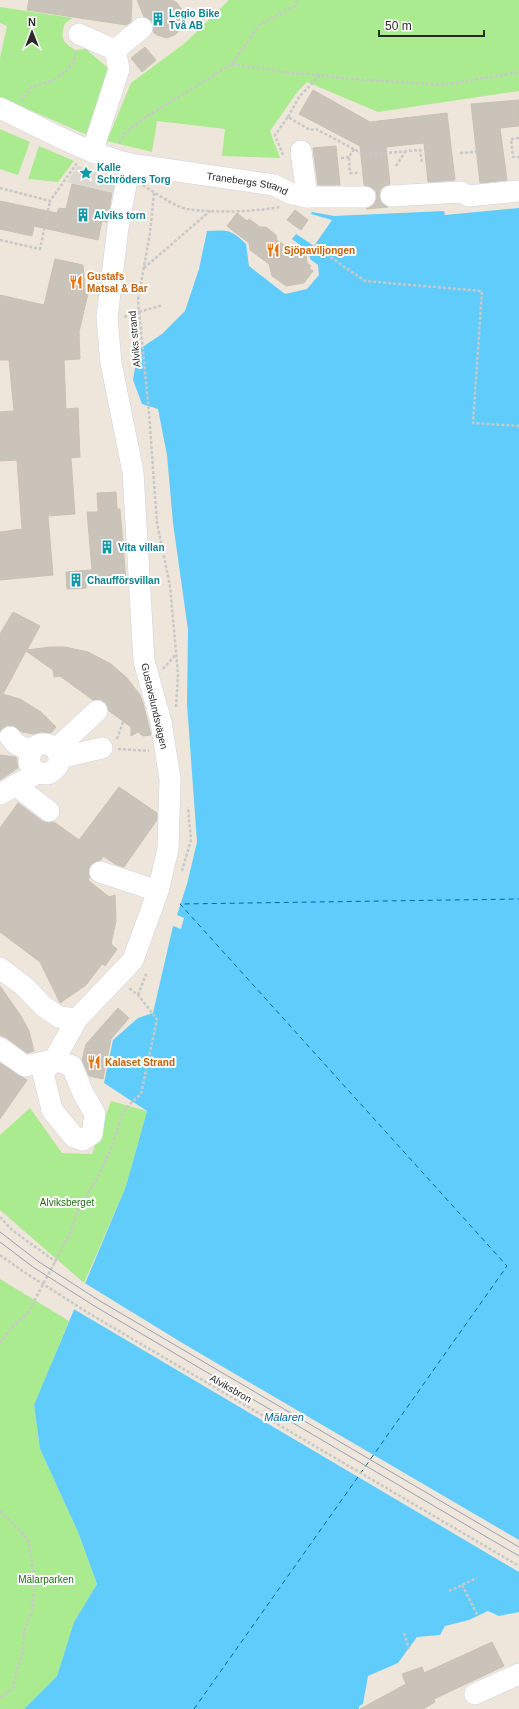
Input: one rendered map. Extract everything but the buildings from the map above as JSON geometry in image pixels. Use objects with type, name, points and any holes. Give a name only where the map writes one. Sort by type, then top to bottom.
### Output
[{"type":"street","points":[[115,50],[142,28]]},
{"type":"street","points":[[79,34],[115,50]]},
{"type":"street","points":[[85,157],[119,69],[115,50]]},
{"type":"street","points":[[9,107],[85,157],[124,166]]},
{"type":"street","points":[[292,154],[299,195]]},
{"type":"street","name":"Tranebergs Strand","points":[[124,166],[274,185],[299,195],[365,197]]},
{"type":"street","name":"Gustavslundsvägen","points":[[0,1048],[25,1066],[54,1060],[77,1019],[133,960],[158,891],[168,849],[170,779],[161,722],[144,661],[132,472],[111,363],[108,317],[124,166]]},
{"type":"street","points":[[391,196],[461,192],[468,196],[519,191]]},
{"type":"street","points":[[7,790],[37,773],[48,774],[57,767],[58,753],[97,711]]},
{"type":"street","points":[[10,737],[16,744],[31,751]]},
{"type":"street","points":[[37,773],[29,763],[31,751],[38,745],[48,744],[58,753],[109,749]]},
{"type":"street","points":[[7,790],[49,811]]},
{"type":"street","points":[[100,872],[158,891]]},
{"type":"street","points":[[0,968],[25,987],[43,1006],[59,1017],[77,1019]]},
{"type":"street","points":[[475,1694],[519,1674]]},
{"type":"path","points":[[297,0],[295,6],[259,26],[232,64],[146,118],[124,134],[124,166],[154,193],[185,209],[268,210],[286,206],[299,195]]},
{"type":"path","points":[[9,107],[32,87],[54,80],[66,72],[74,62],[79,34]]},
{"type":"path","points":[[232,64],[291,73],[351,79],[444,84],[519,72]]},
{"type":"path","points":[[292,154],[275,135],[288,117],[299,97],[320,75]]},
{"type":"path","points":[[288,117],[310,130],[316,129],[365,155],[420,150],[422,162]]},
{"type":"path","points":[[519,138],[511,139],[513,157],[519,156]]},
{"type":"path","points":[[354,149],[349,157],[350,173],[360,173]]},
{"type":"path","points":[[460,153],[476,152],[476,149]]},
{"type":"path","points":[[396,166],[405,152]]},
{"type":"path","points":[[0,240],[40,249],[50,201],[85,157]]},
{"type":"path","points":[[341,158],[349,157]]},
{"type":"path","points":[[0,188],[50,201]]},
{"type":"path","name":"Alviks strand","points":[[149,413],[138,300],[150,233],[154,193]]},
{"type":"path","points":[[144,268],[211,210]]},
{"type":"path","points":[[314,246],[365,281],[482,291],[473,423],[519,426]]},
{"type":"path","points":[[139,312],[163,305]]},
{"type":"path","points":[[124,722],[109,749],[166,751]]},
{"type":"path","points":[[0,1343],[13,1326],[28,1313],[70,1233],[79,1207],[98,1177],[112,1146],[123,1112],[132,1101],[141,1094],[156,1019],[138,995]]},
{"type":"path","points":[[0,1217],[12,1230],[56,1262]]},
{"type":"path","name":"Alviksbron","points":[[0,1255],[90,1314],[519,1566]]},
{"type":"path","points":[[0,1511],[28,1538],[35,1583],[32,1611],[25,1628],[22,1656],[16,1672],[14,1687],[0,1698]]},
{"type":"path","points":[[449,1591],[477,1578]]},
{"type":"path","points":[[462,1585],[478,1616]]},
{"type":"path","points":[[404,1633],[408,1648]]},
{"type":"green space","points":[[229,0],[519,0],[519,91],[378,112],[307,82],[298,91],[270,131],[280,158],[222,156],[225,129],[157,121],[152,152],[107,141],[131,83],[185,43]]},
{"type":"green space","points":[[0,7],[73,18],[65,23],[63,39],[75,50],[86,49],[109,69],[87,135],[0,97],[0,58],[7,26],[0,23]]},
{"type":"green space","points":[[0,129],[30,142],[18,175],[0,169]]},
{"type":"green space","points":[[39,146],[74,161],[58,182],[28,179]]},
{"type":"green space","name":"Alviksberget","points":[[111,1101],[147,1111],[126,1186],[84,1283],[0,1210],[0,1135],[30,1108],[62,1153],[92,1154]]},
{"type":"green space","name":"Mälarparken","points":[[0,1279],[69,1321],[34,1406],[40,1449],[78,1532],[97,1584],[74,1622],[57,1676],[24,1709],[0,1709]]},
{"type":"shaded area","name":"Kalle Schröders Torg","points":[[78,166],[119,180],[116,193],[67,182]]},
{"type":"water","name":"Mälaren","points":[[519,208],[519,1612],[499,1616],[488,1611],[469,1620],[445,1626],[440,1635],[417,1637],[398,1663],[368,1676],[363,1704],[359,1706],[359,1709],[24,1709],[57,1676],[74,1622],[97,1584],[78,1532],[40,1449],[34,1405],[126,1186],[147,1111],[104,1083],[113,1040],[138,1018],[153,1013],[173,926],[181,929],[184,918],[177,915],[187,884],[197,842],[187,704],[188,630],[173,523],[167,455],[158,409],[142,404],[133,380],[138,350],[162,334],[185,311],[199,269],[207,231],[224,231],[232,233],[246,244],[249,266],[285,294],[307,289],[319,275],[318,265],[310,259],[309,252],[292,239],[296,234],[314,246],[332,220],[311,214],[312,212],[334,216],[444,211],[445,215]]},
{"type":"pier","points":[[83,1282],[184,1344],[519,1540],[519,1572],[72,1308]]},
{"type":"ferry route","points":[[194,1709],[507,1266],[180,904],[519,899]]},
{"type":"tram line","points":[[0,1232],[39,1262],[100,1301],[519,1547]]},
{"type":"tram line","points":[[0,1242],[33,1267],[96,1307],[519,1556]]},
{"type":"place","name":"Legio Bike Två AB","points":[[158,19]]},
{"type":"place","name":"Kalle Schröders Torg","points":[[86,173]]},
{"type":"place","name":"Alviks torn","points":[[83,215]]},
{"type":"place","name":"Sjöpaviljongen","points":[[273,250]]},
{"type":"place","name":"Gustafs Matsal & Bar","points":[[76,282]]},
{"type":"place","name":"Vita villan","points":[[107,547]]},
{"type":"place","name":"Chaufförsvillan","points":[[76,580]]},
{"type":"place","name":"Kalaset Strand","points":[[94,1062]]}]
